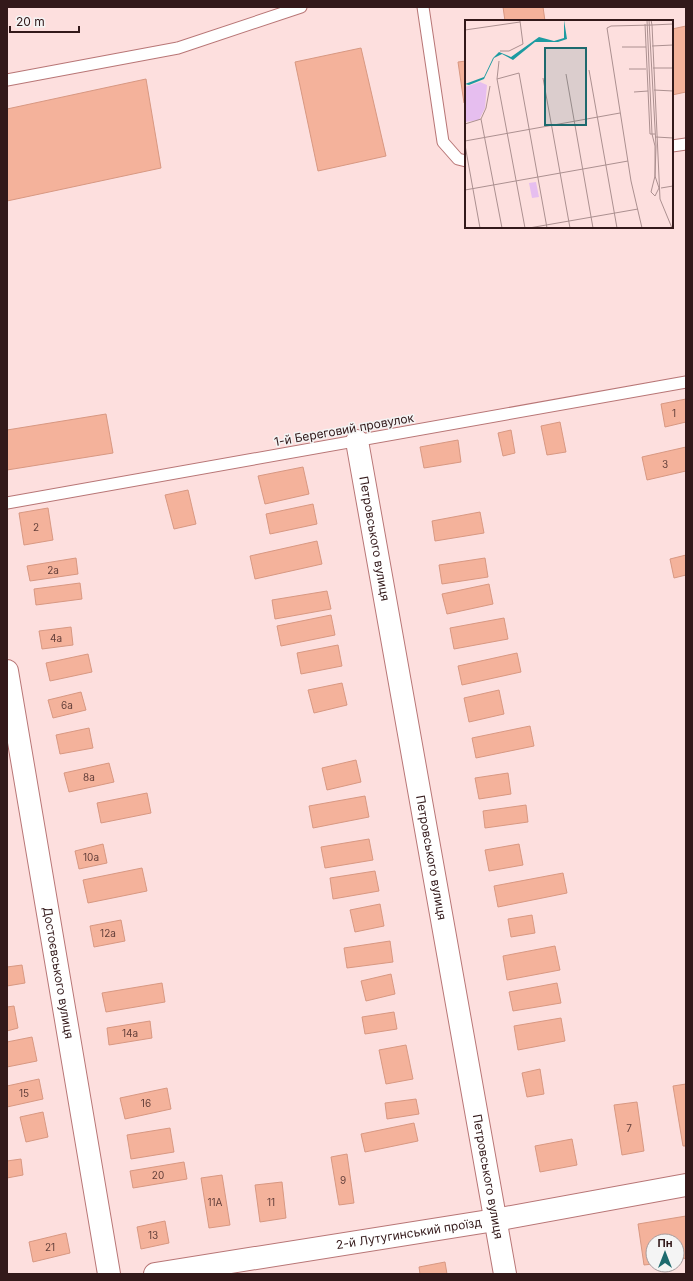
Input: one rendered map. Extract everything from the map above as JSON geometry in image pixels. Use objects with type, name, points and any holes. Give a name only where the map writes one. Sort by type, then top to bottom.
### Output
[{"type":"street","name":"Петровського вулиця","points":[[356,441],[505,1274]]},
{"type":"street","name":"Достоєвського вулиця","points":[[7,671],[109,1274]]},
{"type":"street","name":"2-й Лутугинський проїзд","points":[[155,1274],[495,1220],[686,1185]]},
{"type":"lane","points":[[7,80],[178,48],[301,7]]},
{"type":"lane","points":[[423,7],[443,142],[458,159],[465,161]]},
{"type":"lane","points":[[673,146],[686,144]]},
{"type":"lane","name":"1-й Береговий провулок","points":[[7,503],[686,382]]},
{"type":"building","points":[[503,7],[543,7],[545,20],[505,20]]},
{"type":"building","points":[[686,26],[686,92],[673,95],[673,29]]},
{"type":"building","points":[[361,48],[386,156],[318,171],[295,62]]},
{"type":"building","points":[[465,61],[465,103],[464,103],[458,62]]},
{"type":"building","points":[[146,79],[161,168],[7,201],[7,109]]},
{"type":"building","points":[[686,399],[686,422],[665,427],[661,404]]},
{"type":"building","points":[[106,414],[113,453],[7,470],[7,430]]},
{"type":"building","points":[[560,422],[566,452],[547,455],[541,426]]},
{"type":"building","points":[[511,430],[515,453],[503,456],[498,433]]},
{"type":"building","points":[[458,440],[461,462],[424,468],[420,447]]},
{"type":"building","points":[[686,447],[686,471],[647,480],[642,457]]},
{"type":"building","points":[[303,467],[309,494],[265,504],[258,476]]},
{"type":"building","points":[[188,490],[196,524],[174,529],[165,495]]},
{"type":"building","points":[[313,504],[317,524],[270,534],[266,514]]},
{"type":"building","points":[[48,508],[53,540],[24,545],[19,513]]},
{"type":"building","points":[[480,512],[484,533],[435,541],[432,521]]},
{"type":"building","points":[[317,541],[322,564],[255,579],[250,556]]},
{"type":"building","points":[[686,555],[686,575],[674,578],[670,559]]},
{"type":"building","points":[[76,558],[78,574],[30,581],[27,566]]},
{"type":"building","points":[[485,558],[488,577],[442,584],[439,565]]},
{"type":"building","points":[[80,583],[82,599],[36,605],[34,589]]},
{"type":"building","points":[[489,584],[493,604],[447,614],[442,594]]},
{"type":"building","points":[[327,591],[331,609],[275,619],[272,600]]},
{"type":"building","points":[[331,615],[335,635],[281,646],[277,626]]},
{"type":"building","points":[[504,618],[508,639],[454,649],[450,628]]},
{"type":"building","points":[[71,627],[73,645],[42,649],[39,631]]},
{"type":"building","points":[[338,645],[342,666],[301,674],[297,653]]},
{"type":"building","points":[[517,653],[521,672],[462,685],[458,666]]},
{"type":"building","points":[[88,654],[92,672],[50,681],[46,663]]},
{"type":"building","points":[[342,683],[347,705],[314,713],[308,690]]},
{"type":"building","points":[[499,690],[504,714],[469,722],[464,698]]},
{"type":"building","points":[[81,692],[86,710],[53,718],[48,700]]},
{"type":"building","points":[[530,726],[534,746],[476,758],[472,738]]},
{"type":"building","points":[[89,728],[93,748],[60,754],[56,735]]},
{"type":"building","points":[[356,760],[361,782],[327,790],[322,768]]},
{"type":"building","points":[[109,763],[114,782],[69,792],[64,773]]},
{"type":"building","points":[[508,773],[511,794],[479,799],[475,778]]},
{"type":"building","points":[[147,793],[151,813],[101,823],[97,803]]},
{"type":"building","points":[[365,796],[369,817],[313,828],[309,806]]},
{"type":"building","points":[[526,805],[528,822],[485,828],[483,811]]},
{"type":"building","points":[[369,839],[373,860],[325,868],[321,847]]},
{"type":"building","points":[[103,844],[107,863],[79,869],[75,851]]},
{"type":"building","points":[[519,844],[523,865],[489,871],[485,850]]},
{"type":"building","points":[[142,868],[147,891],[88,903],[83,880]]},
{"type":"building","points":[[375,871],[379,891],[333,899],[330,878]]},
{"type":"building","points":[[563,873],[567,893],[498,907],[494,886]]},
{"type":"building","points":[[380,904],[384,926],[355,932],[350,910]]},
{"type":"building","points":[[532,915],[535,933],[511,937],[508,919]]},
{"type":"building","points":[[121,920],[125,941],[94,947],[90,926]]},
{"type":"building","points":[[390,941],[393,962],[347,968],[344,948]]},
{"type":"building","points":[[555,946],[560,970],[507,980],[503,956]]},
{"type":"building","points":[[22,965],[25,983],[7,986],[7,967]]},
{"type":"building","points":[[391,974],[395,994],[366,1001],[361,981]]},
{"type":"building","points":[[162,983],[165,1002],[106,1012],[102,993]]},
{"type":"building","points":[[557,983],[561,1003],[513,1011],[509,992]]},
{"type":"building","points":[[14,1006],[18,1028],[7,1031],[7,1007]]},
{"type":"building","points":[[394,1012],[397,1029],[365,1034],[362,1017]]},
{"type":"building","points":[[561,1018],[565,1041],[518,1050],[514,1026]]},
{"type":"building","points":[[150,1021],[152,1038],[109,1045],[107,1028]]},
{"type":"building","points":[[32,1037],[37,1061],[7,1067],[7,1042]]},
{"type":"building","points":[[406,1045],[413,1079],[386,1084],[379,1050]]},
{"type":"building","points":[[540,1069],[544,1094],[527,1097],[522,1073]]},
{"type":"building","points":[[39,1079],[43,1099],[7,1107],[7,1086]]},
{"type":"building","points":[[686,1084],[686,1146],[683,1146],[673,1086]]},
{"type":"building","points":[[167,1088],[171,1109],[125,1119],[120,1098]]},
{"type":"building","points":[[416,1099],[419,1114],[387,1119],[385,1103]]},
{"type":"building","points":[[637,1102],[644,1151],[622,1155],[614,1105]]},
{"type":"building","points":[[43,1112],[48,1137],[26,1142],[20,1117]]},
{"type":"building","points":[[414,1123],[418,1141],[365,1152],[361,1134]]},
{"type":"building","points":[[170,1128],[174,1152],[131,1159],[127,1135]]},
{"type":"building","points":[[572,1139],[577,1165],[540,1172],[535,1146]]},
{"type":"building","points":[[347,1154],[354,1203],[339,1205],[331,1157]]},
{"type":"building","points":[[21,1159],[23,1175],[7,1178],[7,1161]]},
{"type":"building","points":[[184,1162],[187,1179],[133,1188],[130,1171]]},
{"type":"building","points":[[222,1175],[230,1225],[209,1228],[201,1178]]},
{"type":"building","points":[[282,1182],[286,1218],[260,1222],[255,1185]]},
{"type":"building","points":[[686,1216],[686,1258],[685,1233],[645,1233],[644,1265],[638,1224]]},
{"type":"building","points":[[165,1221],[169,1243],[141,1249],[137,1227]]},
{"type":"building","points":[[66,1233],[70,1253],[33,1262],[29,1242]]},
{"type":"building","points":[[445,1262],[447,1274],[420,1274],[419,1267]]}]
